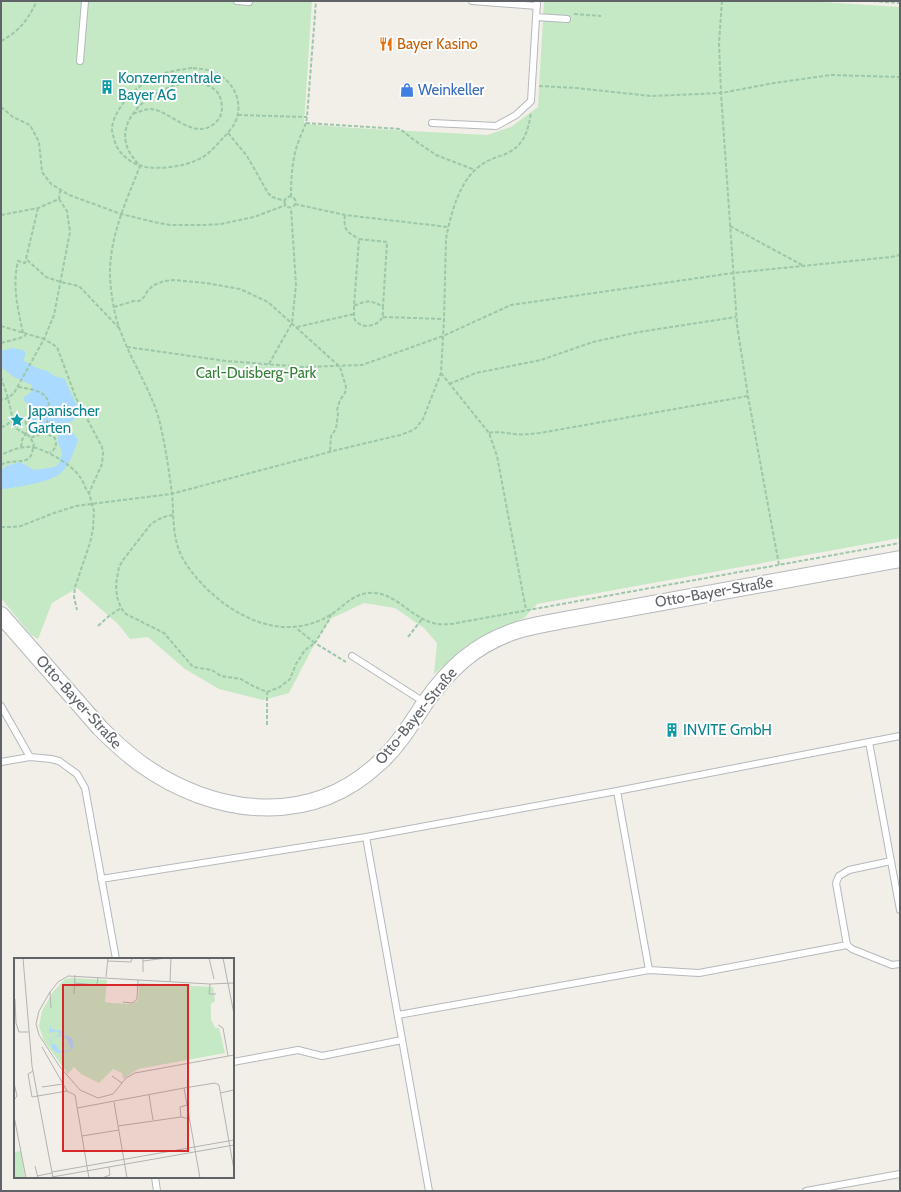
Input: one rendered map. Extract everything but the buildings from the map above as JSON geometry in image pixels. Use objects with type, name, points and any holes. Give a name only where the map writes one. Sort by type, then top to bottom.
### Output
[{"type":"street","name":"Otto-Bayer-Straße","points":[[1,615],[100,728],[127,753],[142,764],[173,783],[208,797],[236,805],[266,808],[294,806],[322,799],[347,787],[370,772],[390,753],[443,679],[464,658],[488,642],[516,630],[666,601],[900,559]]},
{"type":"lane","points":[[80,61],[85,1]]},
{"type":"lane","points":[[237,1],[249,1]]},
{"type":"lane","points":[[432,124],[496,126],[516,114],[532,101],[537,4],[472,1]]},
{"type":"lane","points":[[536,17],[567,18]]},
{"type":"lane","points":[[352,656],[425,703]]},
{"type":"lane","points":[[2,709],[30,757]]},
{"type":"lane","points":[[101,879],[366,837],[617,791],[900,736]]},
{"type":"lane","points":[[868,742],[900,910]]},
{"type":"lane","points":[[1,762],[30,757],[41,757],[59,761],[77,774],[85,788],[116,958]]},
{"type":"lane","points":[[617,791],[649,970]]},
{"type":"lane","points":[[366,837],[429,1191]]},
{"type":"lane","points":[[891,861],[849,870],[839,876],[836,883],[847,945],[852,949],[892,965],[900,964]]},
{"type":"lane","points":[[398,1015],[649,970],[699,973],[847,945]]},
{"type":"lane","points":[[234,1062],[298,1050],[322,1056],[402,1040]]},
{"type":"lane","points":[[806,1191],[900,1174]]},
{"type":"lane","points":[[155,1178],[157,1191]]},
{"type":"path","points":[[1,41],[8,38],[20,28],[30,15],[37,1]]},
{"type":"path","points":[[295,204],[295,200],[291,197],[292,166],[298,142],[308,117],[316,1]]},
{"type":"path","points":[[722,1],[719,43],[721,93],[736,317],[748,396],[779,566]]},
{"type":"path","points":[[873,1],[900,3]]},
{"type":"path","points":[[574,14],[601,16]]},
{"type":"path","points":[[193,68],[211,71],[223,77],[230,84],[239,103],[238,114],[233,127],[215,147],[197,160],[180,165],[162,168],[140,166],[128,161],[119,152],[112,130],[114,119],[122,104],[134,91],[147,81],[160,74],[193,68]]},
{"type":"path","points":[[532,85],[651,96],[721,93],[774,83],[831,75],[900,77]]},
{"type":"path","points":[[133,114],[151,109],[183,124],[192,127],[207,128],[219,119],[222,113],[222,105],[220,97],[215,90],[207,85],[184,84],[172,86],[159,91],[150,97],[133,114],[126,126],[126,142],[133,158],[140,166]]},
{"type":"path","points":[[1,527],[21,526],[67,508],[93,503],[172,494],[330,452],[406,434],[416,428],[426,414],[441,373],[446,239],[448,226],[463,186],[475,170],[488,161],[513,150],[523,140],[529,127],[532,101]]},
{"type":"path","points":[[1,107],[13,117],[30,125],[39,142],[42,172],[51,184],[69,196],[121,214],[154,222],[187,226],[232,222],[254,217],[286,205]]},
{"type":"path","points":[[238,114],[308,117]]},
{"type":"path","points":[[306,123],[400,129],[436,155],[475,170]]},
{"type":"path","points":[[228,133],[247,156],[268,193],[285,201]]},
{"type":"path","points":[[140,166],[116,229],[111,260],[110,276],[114,307],[119,328],[146,384],[158,419],[172,494],[174,532],[181,555],[190,570],[210,591],[237,612],[255,621],[273,626],[296,628],[331,614],[361,594],[376,593],[389,597],[422,619],[436,624],[451,624],[900,543]]},
{"type":"path","points":[[58,199],[60,191]]},
{"type":"path","points":[[285,201],[288,197],[291,197]]},
{"type":"path","points":[[1,215],[38,208],[58,199]]},
{"type":"path","points":[[1,400],[8,398],[18,387],[44,339],[54,315],[70,232],[67,211],[58,199]]},
{"type":"path","points":[[269,364],[292,322],[296,285],[290,208],[286,205],[285,201]]},
{"type":"path","points":[[295,204],[345,215],[448,226]]},
{"type":"path","points":[[290,208],[294,207],[295,204]]},
{"type":"path","points":[[23,333],[15,292],[16,269],[18,261],[25,263],[38,208]]},
{"type":"path","points":[[345,215],[344,223],[347,231],[359,239],[387,242],[383,317],[372,326],[358,324],[354,318],[359,239]]},
{"type":"path","points":[[730,226],[803,265]]},
{"type":"path","points":[[127,347],[226,361],[304,367],[340,367],[362,365],[443,336],[511,305],[733,273],[900,255]]},
{"type":"path","points":[[26,259],[46,277],[79,286],[119,328]]},
{"type":"path","points":[[114,307],[134,301],[140,301],[148,290],[154,285],[164,281],[174,280],[206,282],[240,289],[268,302],[292,322],[340,367],[346,388],[337,410],[338,414],[336,429],[331,436],[330,452]]},
{"type":"path","points":[[354,306],[369,301],[377,303],[383,308]]},
{"type":"path","points":[[297,327],[354,314]]},
{"type":"path","points":[[383,317],[444,319]]},
{"type":"path","points":[[449,384],[476,373],[541,360],[593,342],[639,332],[736,317]]},
{"type":"path","points":[[1,326],[44,339],[57,347],[76,398],[102,447],[102,464],[89,493]]},
{"type":"path","points":[[1,343],[20,338],[27,334]]},
{"type":"path","points":[[441,373],[489,433],[497,456],[526,610]]},
{"type":"path","points":[[1,378],[8,398],[14,424],[17,429],[31,438],[34,444],[30,456],[26,460],[8,461],[1,464]]},
{"type":"path","points":[[18,387],[38,391],[47,398],[49,408],[45,433]]},
{"type":"path","points":[[489,433],[540,433],[748,396]]},
{"type":"path","points":[[1,427],[5,426],[12,419],[21,416],[24,417],[27,428],[22,440],[21,448]]},
{"type":"path","points":[[31,438],[45,433],[55,438],[57,445],[56,448],[50,453]]},
{"type":"path","points":[[1,455],[11,450],[33,447],[50,453],[79,475],[89,493],[93,503],[93,530],[75,587],[74,597],[77,610]]},
{"type":"path","points":[[173,515],[158,519],[151,524],[123,560],[119,567],[116,584],[117,596],[121,608],[126,614],[164,633],[193,667],[212,670],[221,676],[241,678],[252,686],[268,692],[280,687],[290,679],[296,664],[305,650],[315,643],[331,614]]},
{"type":"path","points":[[98,626],[121,608]]},
{"type":"path","points":[[408,637],[422,619]]},
{"type":"path","points":[[296,628],[315,643],[347,663]]},
{"type":"path","points":[[267,725],[268,692]]},
{"type":"green space","name":"Carl-Duisberg-Park","points":[[1,1],[312,1],[304,124],[487,135],[511,127],[538,107],[544,1],[805,1],[900,7],[900,538],[537,604],[524,618],[493,631],[466,646],[434,674],[437,643],[424,628],[395,608],[364,603],[330,619],[315,643],[289,693],[263,700],[219,689],[185,669],[148,637],[130,639],[118,624],[77,588],[52,603],[38,639],[30,634],[1,598]]},
{"type":"water","points":[[12,348],[23,350],[26,353],[23,361],[47,371],[56,377],[64,378],[79,410],[78,412],[70,409],[70,413],[75,416],[75,419],[68,423],[67,428],[71,430],[78,440],[67,466],[61,473],[49,479],[32,484],[1,489],[1,471],[6,466],[20,462],[34,470],[54,467],[58,465],[62,454],[58,442],[58,436],[50,426],[40,430],[34,427],[31,422],[33,412],[24,400],[24,397],[31,392],[32,385],[14,377],[1,367],[1,351]]},
{"type":"place","name":"Bayer Kasino","points":[[386,44]]},
{"type":"place","name":"Konzernzentrale Bayer AG","points":[[107,87]]},
{"type":"place","name":"Weinkeller","points":[[407,90]]},
{"type":"place","name":"Japanischer Garten","points":[[17,420]]},
{"type":"place","name":"INVITE GmbH","points":[[672,730]]}]
